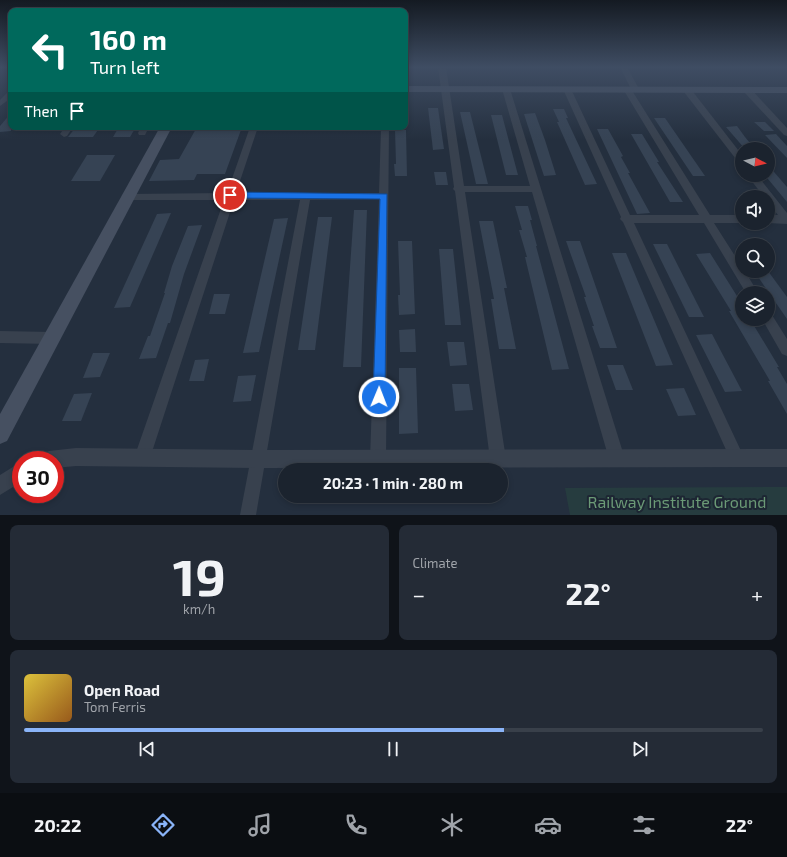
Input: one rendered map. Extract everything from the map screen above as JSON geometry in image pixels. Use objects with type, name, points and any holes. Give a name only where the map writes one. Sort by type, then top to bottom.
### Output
[{"type":"main road","points":[[0,434],[164,130]]},
{"type":"street","points":[[446,91],[458,189],[498,459]]},
{"type":"street","points":[[507,91],[617,459]]},
{"type":"street","points":[[568,91],[625,219],[738,458]]},
{"type":"street","points":[[632,91],[706,219],[748,286]]},
{"type":"street","points":[[688,91],[735,152]]},
{"type":"street","points":[[748,91],[787,133]]},
{"type":"street","points":[[0,104],[8,97]]},
{"type":"street","points":[[142,458],[253,130]]},
{"type":"street","points":[[378,459],[385,130]]},
{"type":"street","points":[[757,182],[787,220]]},
{"type":"street","points":[[458,189],[536,189]]},
{"type":"street","points":[[128,197],[230,195],[384,196]]},
{"type":"street","points":[[248,515],[306,196]]},
{"type":"street","points":[[625,219],[735,219]]},
{"type":"street","points":[[775,219],[787,220]]},
{"type":"street","points":[[772,326],[787,350]]},
{"type":"street","points":[[0,337],[52,338]]},
{"type":"street","points":[[64,458],[76,457],[259,459],[787,458]]},
{"type":"street","points":[[0,486],[12,478]]},
{"type":"green space","name":"Railway Institute Ground","points":[[787,487],[787,515],[570,515],[565,488]]},
{"type":"building","points":[[428,108],[438,108],[444,149],[433,150]]},
{"type":"building","points":[[553,109],[564,109],[568,118],[566,118],[597,184],[585,185],[557,122],[559,122]]},
{"type":"building","points":[[460,112],[470,112],[488,184],[476,184]]},
{"type":"building","points":[[535,113],[556,175],[544,176],[524,114]]},
{"type":"building","points":[[491,115],[502,115],[518,175],[506,175]]},
{"type":"building","points":[[8,117],[8,130],[11,131],[0,132],[0,126]]},
{"type":"building","points":[[654,118],[665,118],[705,176],[693,176]]},
{"type":"building","points":[[754,122],[765,122],[774,131],[764,131]]},
{"type":"building","points":[[737,126],[749,142],[739,142],[726,127]]},
{"type":"building","points":[[597,129],[608,129],[623,156],[621,157],[630,173],[628,173],[650,213],[637,214]]},
{"type":"building","points":[[74,130],[98,130],[93,137],[68,137]]},
{"type":"building","points":[[117,130],[134,130],[130,137],[113,137]]},
{"type":"building","points":[[195,130],[241,130],[225,174],[197,174],[194,180],[149,181],[160,160],[179,159]]},
{"type":"building","points":[[395,130],[406,130],[407,176],[395,176]]},
{"type":"building","points":[[631,134],[642,134],[659,162],[657,162],[683,202],[670,202]]},
{"type":"building","points":[[776,134],[787,146],[787,158],[775,145],[775,142],[772,142],[765,135]]},
{"type":"building","points":[[87,155],[115,155],[100,181],[71,181]]},
{"type":"building","points":[[434,172],[446,172],[448,185],[436,185]]},
{"type":"building","points":[[775,173],[787,187],[787,202],[770,182],[775,182]]},
{"type":"building","points":[[515,206],[528,206],[536,246],[569,369],[552,370],[525,257],[527,257],[519,230],[522,230]]},
{"type":"building","points":[[354,210],[367,210],[361,367],[343,367]]},
{"type":"building","points":[[171,213],[130,307],[114,308],[157,214]]},
{"type":"building","points":[[318,217],[332,217],[315,350],[298,350]]},
{"type":"building","points":[[288,218],[259,352],[243,353],[274,219]]},
{"type":"building","points":[[479,221],[493,221],[507,288],[504,288],[516,349],[499,349],[491,299],[494,299]]},
{"type":"building","points":[[202,225],[184,274],[170,323],[168,323],[156,358],[139,359],[148,336],[150,336],[165,293],[172,266],[188,226]]},
{"type":"building","points":[[398,241],[412,241],[415,314],[399,315],[398,295],[400,295]]},
{"type":"building","points":[[566,241],[580,241],[617,348],[600,348],[584,297],[586,297]]},
{"type":"building","points":[[653,244],[667,244],[704,317],[689,317]]},
{"type":"building","points":[[439,249],[453,249],[461,325],[445,325]]},
{"type":"building","points":[[612,253],[626,253],[673,365],[656,366]]},
{"type":"building","points":[[710,253],[735,293],[735,321],[729,311],[731,311],[696,254]]},
{"type":"building","points":[[759,278],[773,278],[787,297],[787,319],[775,302],[775,286],[764,286]]},
{"type":"building","points":[[214,294],[230,294],[225,314],[209,314]]},
{"type":"building","points":[[738,326],[754,326],[779,367],[777,367],[787,384],[787,414],[768,381],[770,381]]},
{"type":"building","points":[[415,329],[416,352],[400,352],[399,330]]},
{"type":"building","points":[[712,334],[742,391],[725,392],[696,335]]},
{"type":"building","points":[[447,342],[464,342],[467,365],[450,366]]},
{"type":"building","points":[[93,353],[110,353],[100,377],[83,378]]},
{"type":"building","points":[[209,359],[204,381],[189,381],[195,360]]},
{"type":"building","points":[[607,365],[623,365],[633,390],[616,390]]},
{"type":"building","points":[[399,368],[416,368],[418,433],[399,434]]},
{"type":"building","points":[[256,375],[251,401],[233,402],[238,376]]},
{"type":"building","points":[[452,384],[469,384],[473,410],[455,411]]},
{"type":"building","points":[[684,388],[696,415],[678,416],[666,389]]},
{"type":"building","points":[[92,393],[81,421],[62,421],[74,394]]},
{"type":"route","points":[[230,195],[384,196],[379,397]]}]
